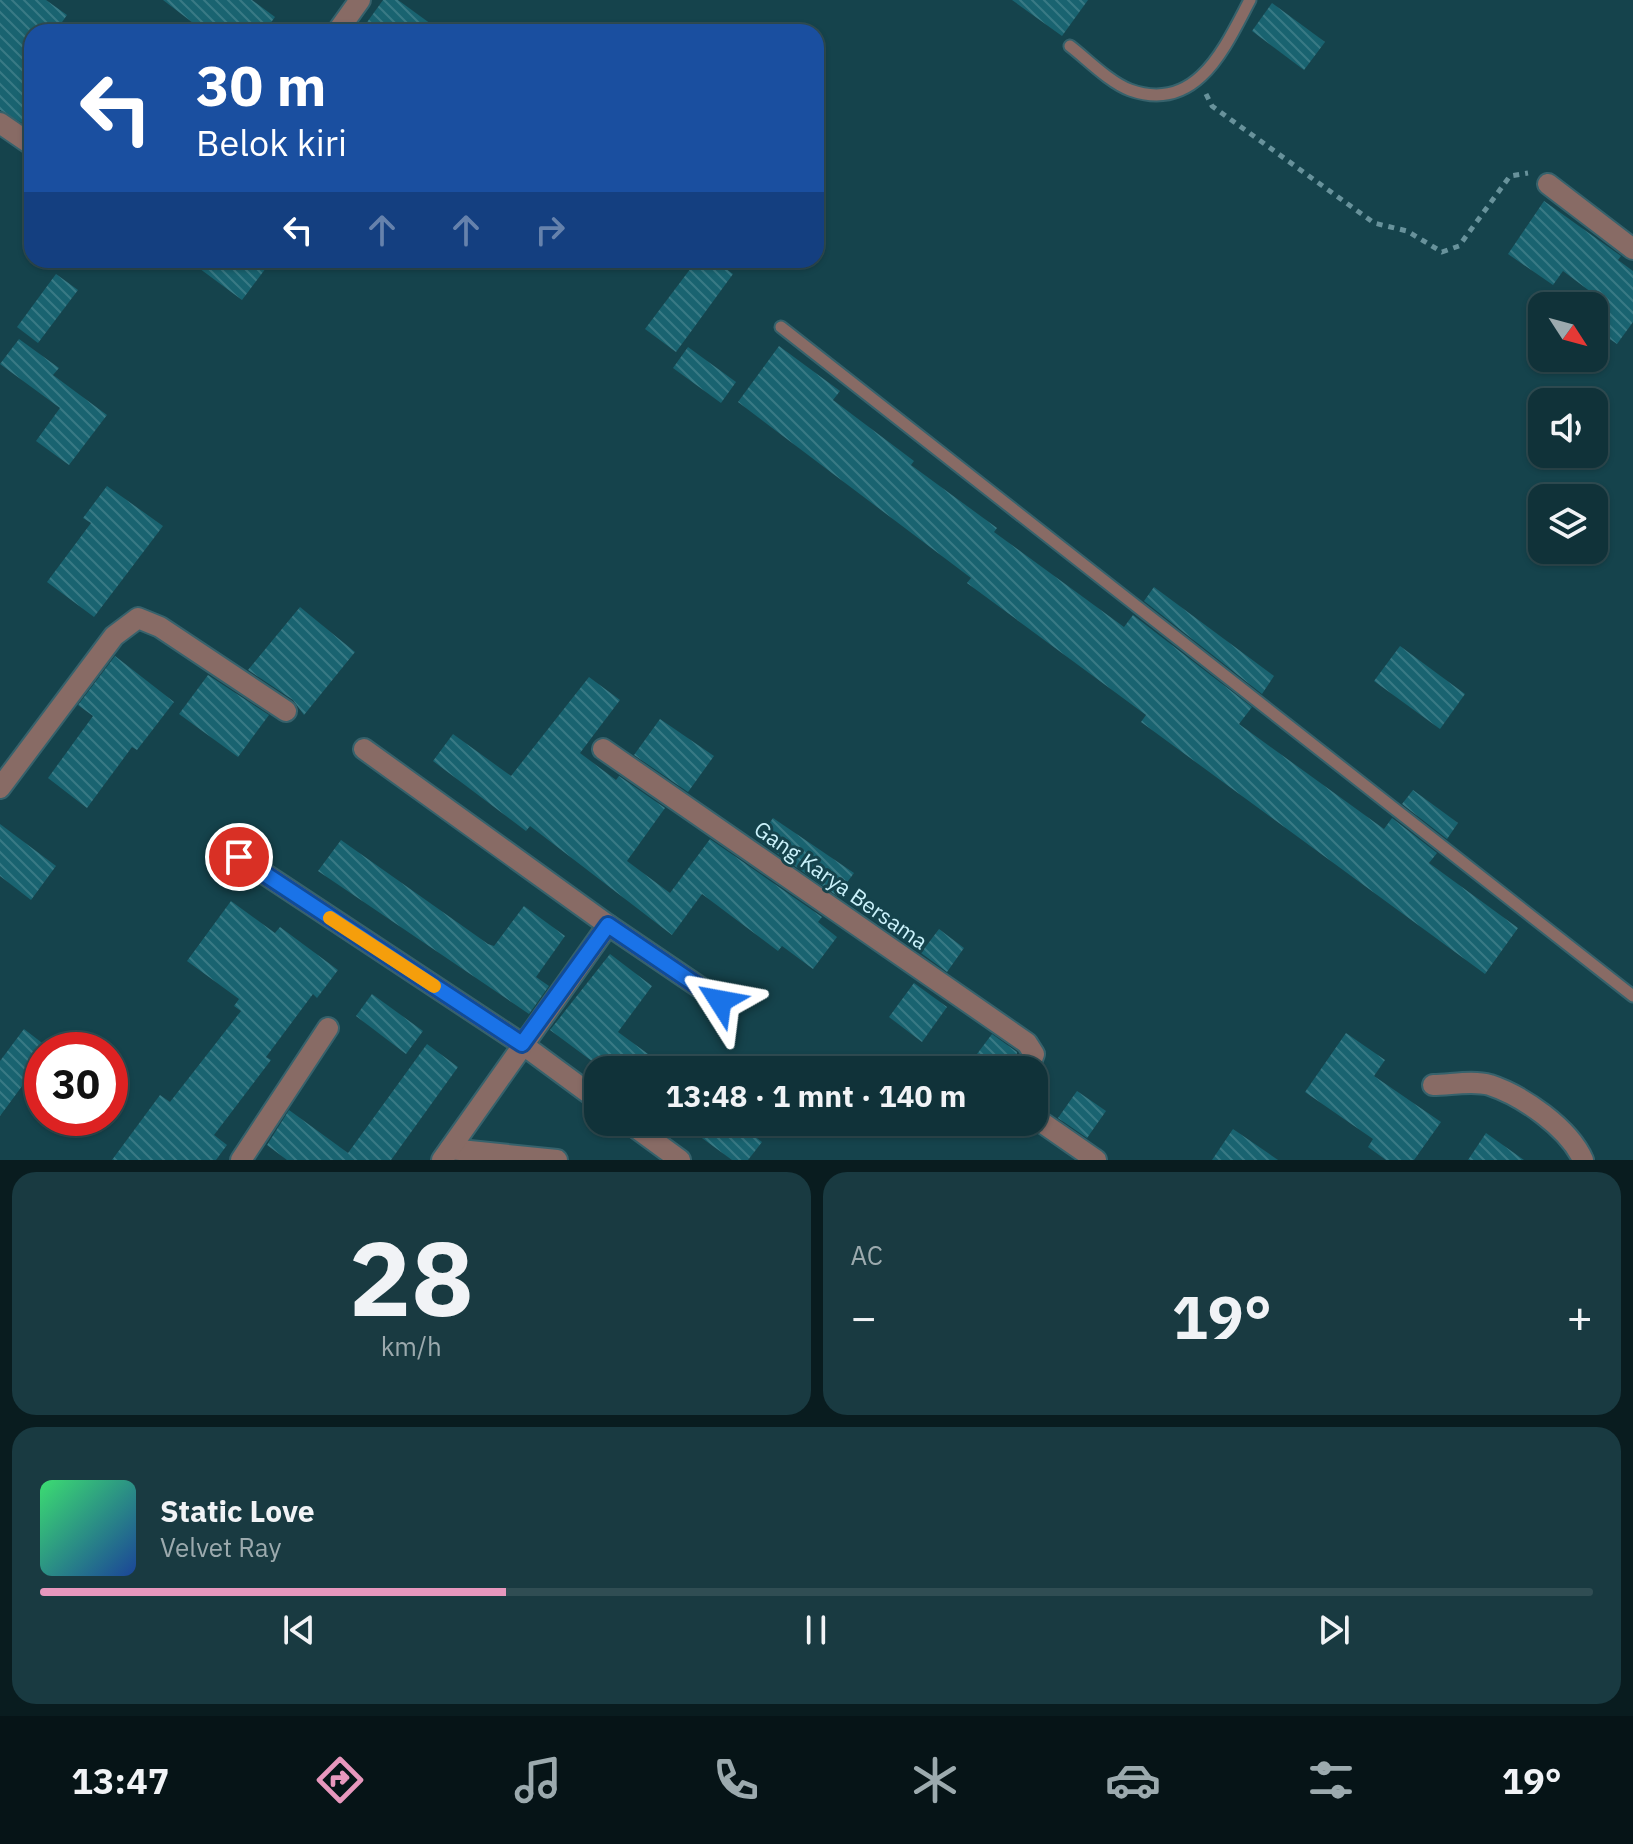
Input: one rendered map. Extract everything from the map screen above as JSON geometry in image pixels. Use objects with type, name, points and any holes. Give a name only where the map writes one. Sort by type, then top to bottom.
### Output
[{"type":"street","points":[[343,24],[360,0]]},
{"type":"street","points":[[0,123],[24,140]]},
{"type":"street","points":[[1548,184],[1633,249]]},
{"type":"street","points":[[0,788],[114,636],[138,618],[160,627],[286,711]]},
{"type":"street","points":[[364,749],[608,925],[720,1001]]},
{"type":"street","name":"Gang Karya Bersama","points":[[603,749],[1027,1043],[1033,1056]]},
{"type":"street","points":[[239,857],[522,1044],[584,1090]]},
{"type":"street","points":[[446,1154],[608,925]]},
{"type":"street","points":[[241,1160],[328,1028]]},
{"type":"street","points":[[1433,1085],[1480,1083],[1510,1095],[1568,1136],[1583,1160]]},
{"type":"street","points":[[1048,1127],[1096,1160]]},
{"type":"street","points":[[647,1136],[680,1160]]},
{"type":"street","points":[[446,1154],[557,1160]]},
{"type":"lane","points":[[1070,46],[1128,90],[1163,95],[1190,85],[1210,70],[1250,0]]},
{"type":"lane","points":[[781,327],[1633,996]]},
{"type":"path","points":[[1210,70],[1206,99],[1212,106],[1374,223],[1407,231],[1442,252],[1459,246],[1510,176],[1525,172],[1548,184]]},
{"type":"building","points":[[0,0],[46,0],[67,15],[61,24],[24,24],[24,124],[0,110]]},
{"type":"building","points":[[163,0],[252,0],[275,17],[270,24],[194,24]]},
{"type":"building","points":[[383,0],[398,0],[431,24],[366,24]]},
{"type":"building","points":[[1012,0],[1088,0],[1062,36]]},
{"type":"building","points":[[1272,3],[1325,42],[1304,70],[1252,31]]},
{"type":"building","points":[[1544,201],[1621,256],[1618,260],[1633,271],[1633,322],[1617,344],[1608,338],[1608,292],[1591,292],[1563,271],[1553,285],[1508,254]]},
{"type":"building","points":[[199,268],[266,268],[242,300]]},
{"type":"building","points":[[691,268],[725,268],[733,274],[676,352],[645,329]]},
{"type":"building","points":[[56,274],[78,290],[38,343],[17,327]]},
{"type":"building","points":[[19,339],[59,368],[53,375],[107,415],[69,465],[36,441],[60,408],[0,364]]},
{"type":"building","points":[[779,346],[840,391],[833,400],[914,461],[911,465],[997,528],[994,532],[1124,627],[1133,615],[1252,707],[1239,724],[1384,829],[1392,818],[1437,853],[1429,863],[1518,928],[1485,974],[1141,722],[1146,715],[967,583],[971,578],[738,402]]},
{"type":"building","points":[[688,347],[736,382],[721,403],[673,368]]},
{"type":"building","points":[[107,486],[163,526],[94,617],[47,582],[91,523],[83,518]]},
{"type":"building","points":[[1154,587],[1274,676],[1262,694],[1144,601]]},
{"type":"building","points":[[300,607],[355,652],[304,715],[293,700],[248,670]]},
{"type":"building","points":[[1400,646],[1465,694],[1440,729],[1374,681]]},
{"type":"building","points":[[115,656],[174,702],[137,750],[132,747],[87,808],[48,778],[93,716],[78,705]]},
{"type":"building","points":[[208,675],[269,715],[238,757],[179,714]]},
{"type":"building","points":[[589,677],[620,700],[580,753],[616,780],[619,776],[665,808],[627,861],[670,893],[710,839],[822,917],[818,922],[837,937],[813,969],[782,946],[778,951],[702,894],[672,935],[530,826],[526,831],[433,761],[453,734],[511,776]]},
{"type":"building","points":[[660,719],[714,756],[688,792],[634,755]]},
{"type":"building","points":[[1413,790],[1458,823],[1447,839],[1402,804]]},
{"type":"building","points":[[773,818],[854,873],[837,896],[758,840]]},
{"type":"building","points":[[0,824],[56,866],[31,900],[0,876]]},
{"type":"building","points":[[341,840],[488,944],[494,946],[524,906],[565,936],[536,977],[549,986],[529,1014],[318,871]]},
{"type":"building","points":[[231,901],[275,933],[280,927],[338,970],[317,998],[313,994],[266,1057],[271,1060],[214,1135],[227,1145],[216,1160],[112,1160],[160,1095],[170,1102],[241,1011],[234,1006],[239,999],[187,961]]},
{"type":"building","points":[[939,929],[964,948],[947,972],[921,953]]},
{"type":"building","points":[[610,954],[652,986],[618,1032],[651,1056],[585,1056],[550,1030]]},
{"type":"building","points":[[914,983],[947,1007],[922,1042],[889,1017]]},
{"type":"building","points":[[372,994],[423,1031],[406,1054],[356,1016]]},
{"type":"building","points":[[24,1029],[28,1032],[24,1032],[24,1083],[0,1116],[0,1061]]},
{"type":"building","points":[[1346,1033],[1385,1060],[1374,1076],[1441,1122],[1414,1160],[1386,1160],[1368,1147],[1373,1139],[1305,1092]]},
{"type":"building","points":[[992,1034],[1017,1052],[1017,1056],[976,1056]]},
{"type":"building","points":[[427,1044],[458,1067],[391,1160],[287,1160],[267,1145],[289,1110],[348,1153]]},
{"type":"building","points":[[1077,1091],[1106,1111],[1087,1138],[1058,1118]]},
{"type":"building","points":[[1233,1129],[1278,1160],[1212,1160]]},
{"type":"building","points":[[1486,1133],[1524,1160],[1468,1160]]},
{"type":"building","points":[[699,1136],[754,1136],[762,1142],[748,1160],[732,1160]]},
{"type":"slow traffic","points":[[330,918],[434,986]]},
{"type":"route","points":[[239,857],[522,1044],[608,925],[720,1001]]}]
